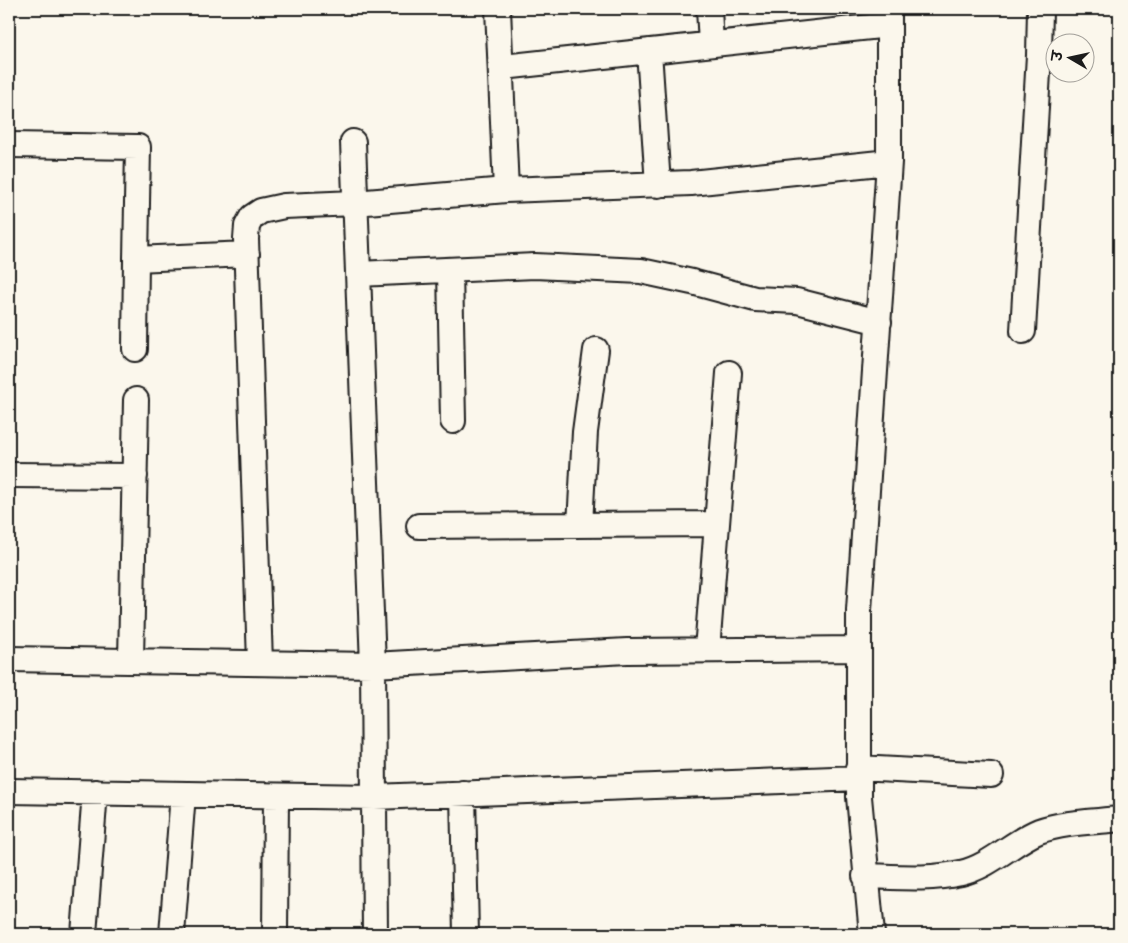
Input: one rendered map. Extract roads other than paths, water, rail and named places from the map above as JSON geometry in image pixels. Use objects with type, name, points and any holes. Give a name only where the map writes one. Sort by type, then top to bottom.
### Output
[{"type":"street","points":[[498,9],[503,67],[506,190]]},
{"type":"street","points":[[709,9],[711,44]]},
{"type":"street","points":[[1023,331],[1040,9]]},
{"type":"street","points":[[503,67],[711,44],[889,17],[889,162],[860,591],[858,650],[858,773],[865,876],[872,934]]},
{"type":"street","points":[[649,51],[658,185]]},
{"type":"street","points":[[353,142],[374,665],[375,934]]},
{"type":"street","points":[[9,145],[138,147],[135,349]]},
{"type":"street","points":[[260,663],[246,254],[247,226],[252,217],[261,211],[284,206],[355,203],[506,190],[658,185],[889,162]]},
{"type":"street","points":[[136,259],[246,254]]},
{"type":"street","points":[[358,274],[535,266],[641,271],[755,299],[796,301],[879,322]]},
{"type":"street","points":[[450,270],[453,421]]},
{"type":"street","points":[[580,525],[585,432],[596,350]]},
{"type":"street","points":[[707,650],[729,373]]},
{"type":"street","points":[[131,661],[136,400]]},
{"type":"street","points":[[9,475],[135,476]]},
{"type":"street","points":[[419,526],[717,524]]},
{"type":"street","points":[[9,658],[374,665],[627,651],[858,650]]},
{"type":"street","points":[[9,791],[374,797],[858,773],[991,775]]},
{"type":"street","points":[[84,934],[95,792]]},
{"type":"street","points":[[463,793],[466,934]]},
{"type":"street","points":[[172,934],[183,794]]},
{"type":"street","points":[[275,934],[276,796]]},
{"type":"street","points":[[865,876],[927,877],[963,873],[995,858],[1038,832],[1059,826],[1119,820]]}]
